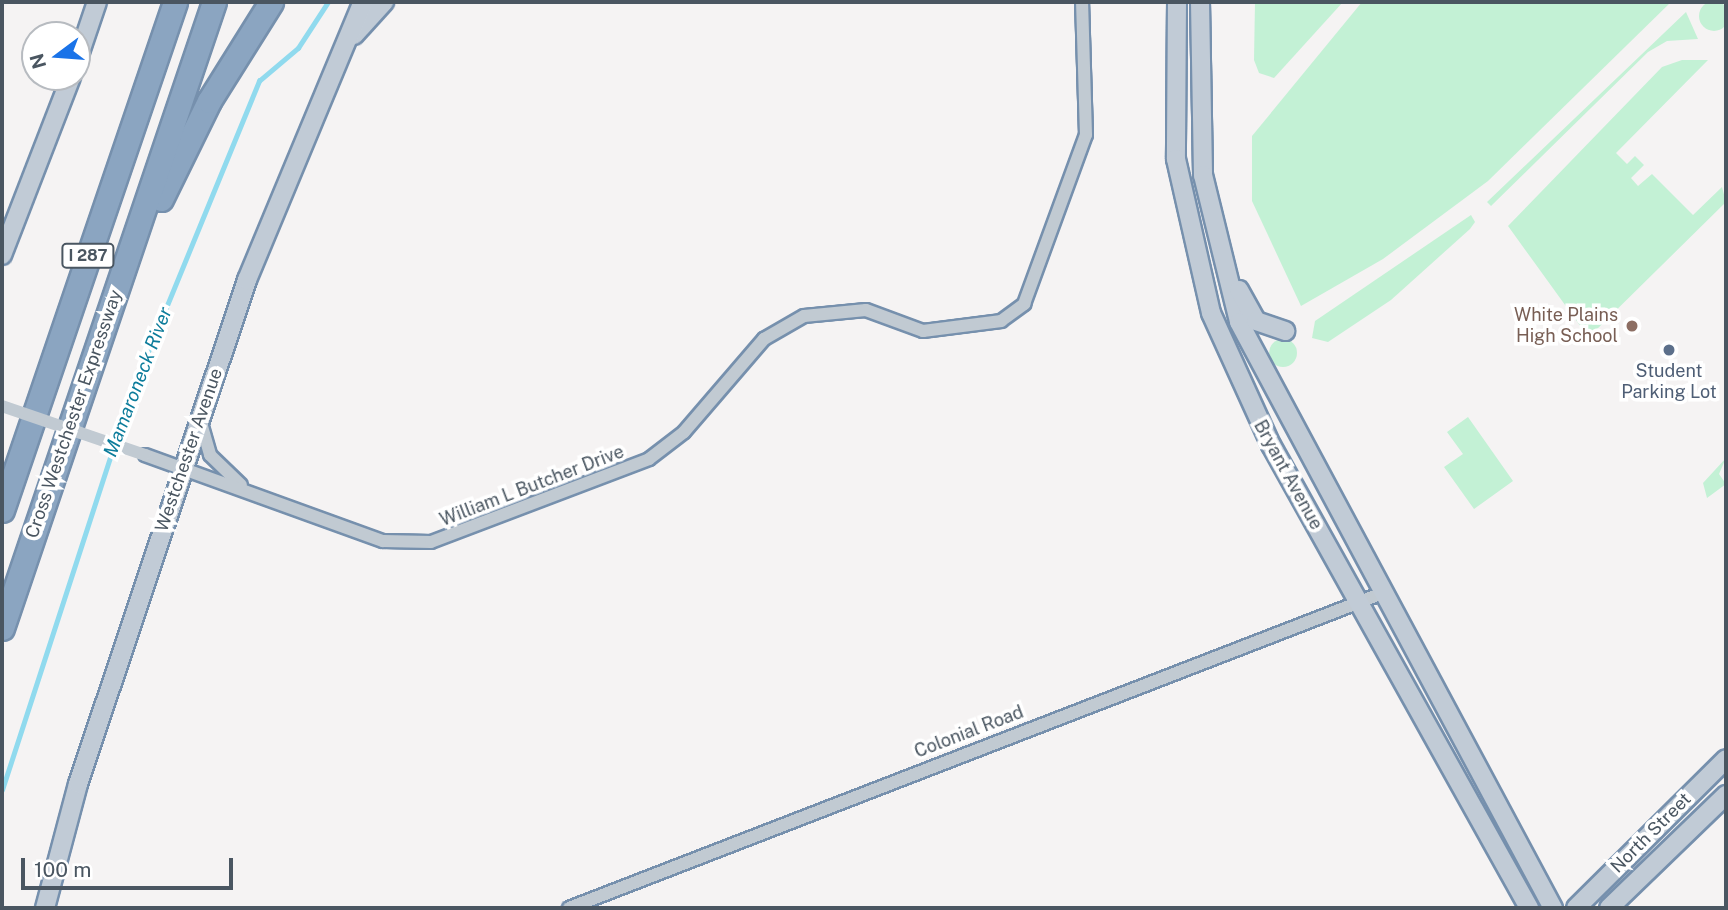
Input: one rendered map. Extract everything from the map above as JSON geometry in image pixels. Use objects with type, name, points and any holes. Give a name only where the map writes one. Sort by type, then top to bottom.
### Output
[{"type":"highway","name":"Cross Westchester Expressway","points":[[2,510],[175,2]]},
{"type":"highway","name":"Cross Westchester Expressway","points":[[2,628],[214,2]]},
{"type":"highway","points":[[106,320],[197,124],[271,2]]},
{"type":"main road","points":[[91,21],[97,2]]},
{"type":"main road","name":"Westchester Avenue","points":[[45,908],[78,784],[265,231],[362,2]]},
{"type":"main road","points":[[338,58],[384,2]]},
{"type":"main road","name":"Bryant Avenue","points":[[1177,2],[1176,159],[1202,287],[1237,380],[1529,908]]},
{"type":"main road","name":"Bryant Avenue","points":[[1200,2],[1200,107],[1207,202],[1239,322],[1553,908]]},
{"type":"main road","points":[[2,256],[66,91]]},
{"type":"main road","points":[[1200,107],[1244,304],[1256,321],[1285,331]]},
{"type":"main road","name":"North Street","points":[[1576,908],[1726,759]]},
{"type":"main road","name":"North Street","points":[[1609,908],[1726,795]]},
{"type":"street","name":"William L Butcher Drive","points":[[2,406],[246,489],[383,541],[431,542],[649,458],[684,432],[764,339],[804,316],[866,310],[923,331],[1011,316],[1024,304],[1086,135],[1082,2]]},
{"type":"street","points":[[200,419],[210,456],[246,489]]},
{"type":"street","name":"Colonial Road","points":[[574,907],[1383,593]]},
{"type":"green space","points":[[1714,1],[1720,2],[1728,10],[1728,22],[1720,30],[1714,31],[1708,30],[1700,22],[1699,16],[1700,10],[1708,2]]},
{"type":"green space","points":[[1255,2],[1343,2],[1274,78],[1259,73],[1254,60]]},
{"type":"green space","points":[[1362,2],[1671,2],[1488,181],[1383,259],[1301,306],[1252,201],[1252,136]]},
{"type":"green space","points":[[1686,12],[1698,39],[1667,41],[1648,52],[1491,206],[1487,202]]},
{"type":"green space","points":[[1682,60],[1708,60],[1616,153],[1627,164],[1635,156],[1644,165],[1631,178],[1638,186],[1652,174],[1693,215],[1722,187],[1726,202],[1591,335],[1606,343],[1599,343],[1586,334],[1508,226],[1662,67]]},
{"type":"green space","points":[[1471,215],[1475,222],[1470,229],[1391,300],[1328,342],[1312,338],[1315,321]]},
{"type":"green space","points":[[1283,339],[1293,343],[1297,353],[1293,363],[1283,367],[1273,363],[1269,353],[1273,343]]},
{"type":"green space","points":[[1468,417],[1513,481],[1474,509],[1444,467],[1463,454],[1447,432]]},
{"type":"green space","points":[[1726,458],[1719,474],[1726,484],[1707,498],[1703,483]]},
{"type":"waterway","name":"Mamaroneck River","points":[[2,790],[129,398],[259,81],[298,48],[328,2]]},
{"type":"place","name":"White Plains High School","points":[[1632,326]]},
{"type":"place","name":"Student Parking Lot","points":[[1669,350]]}]
